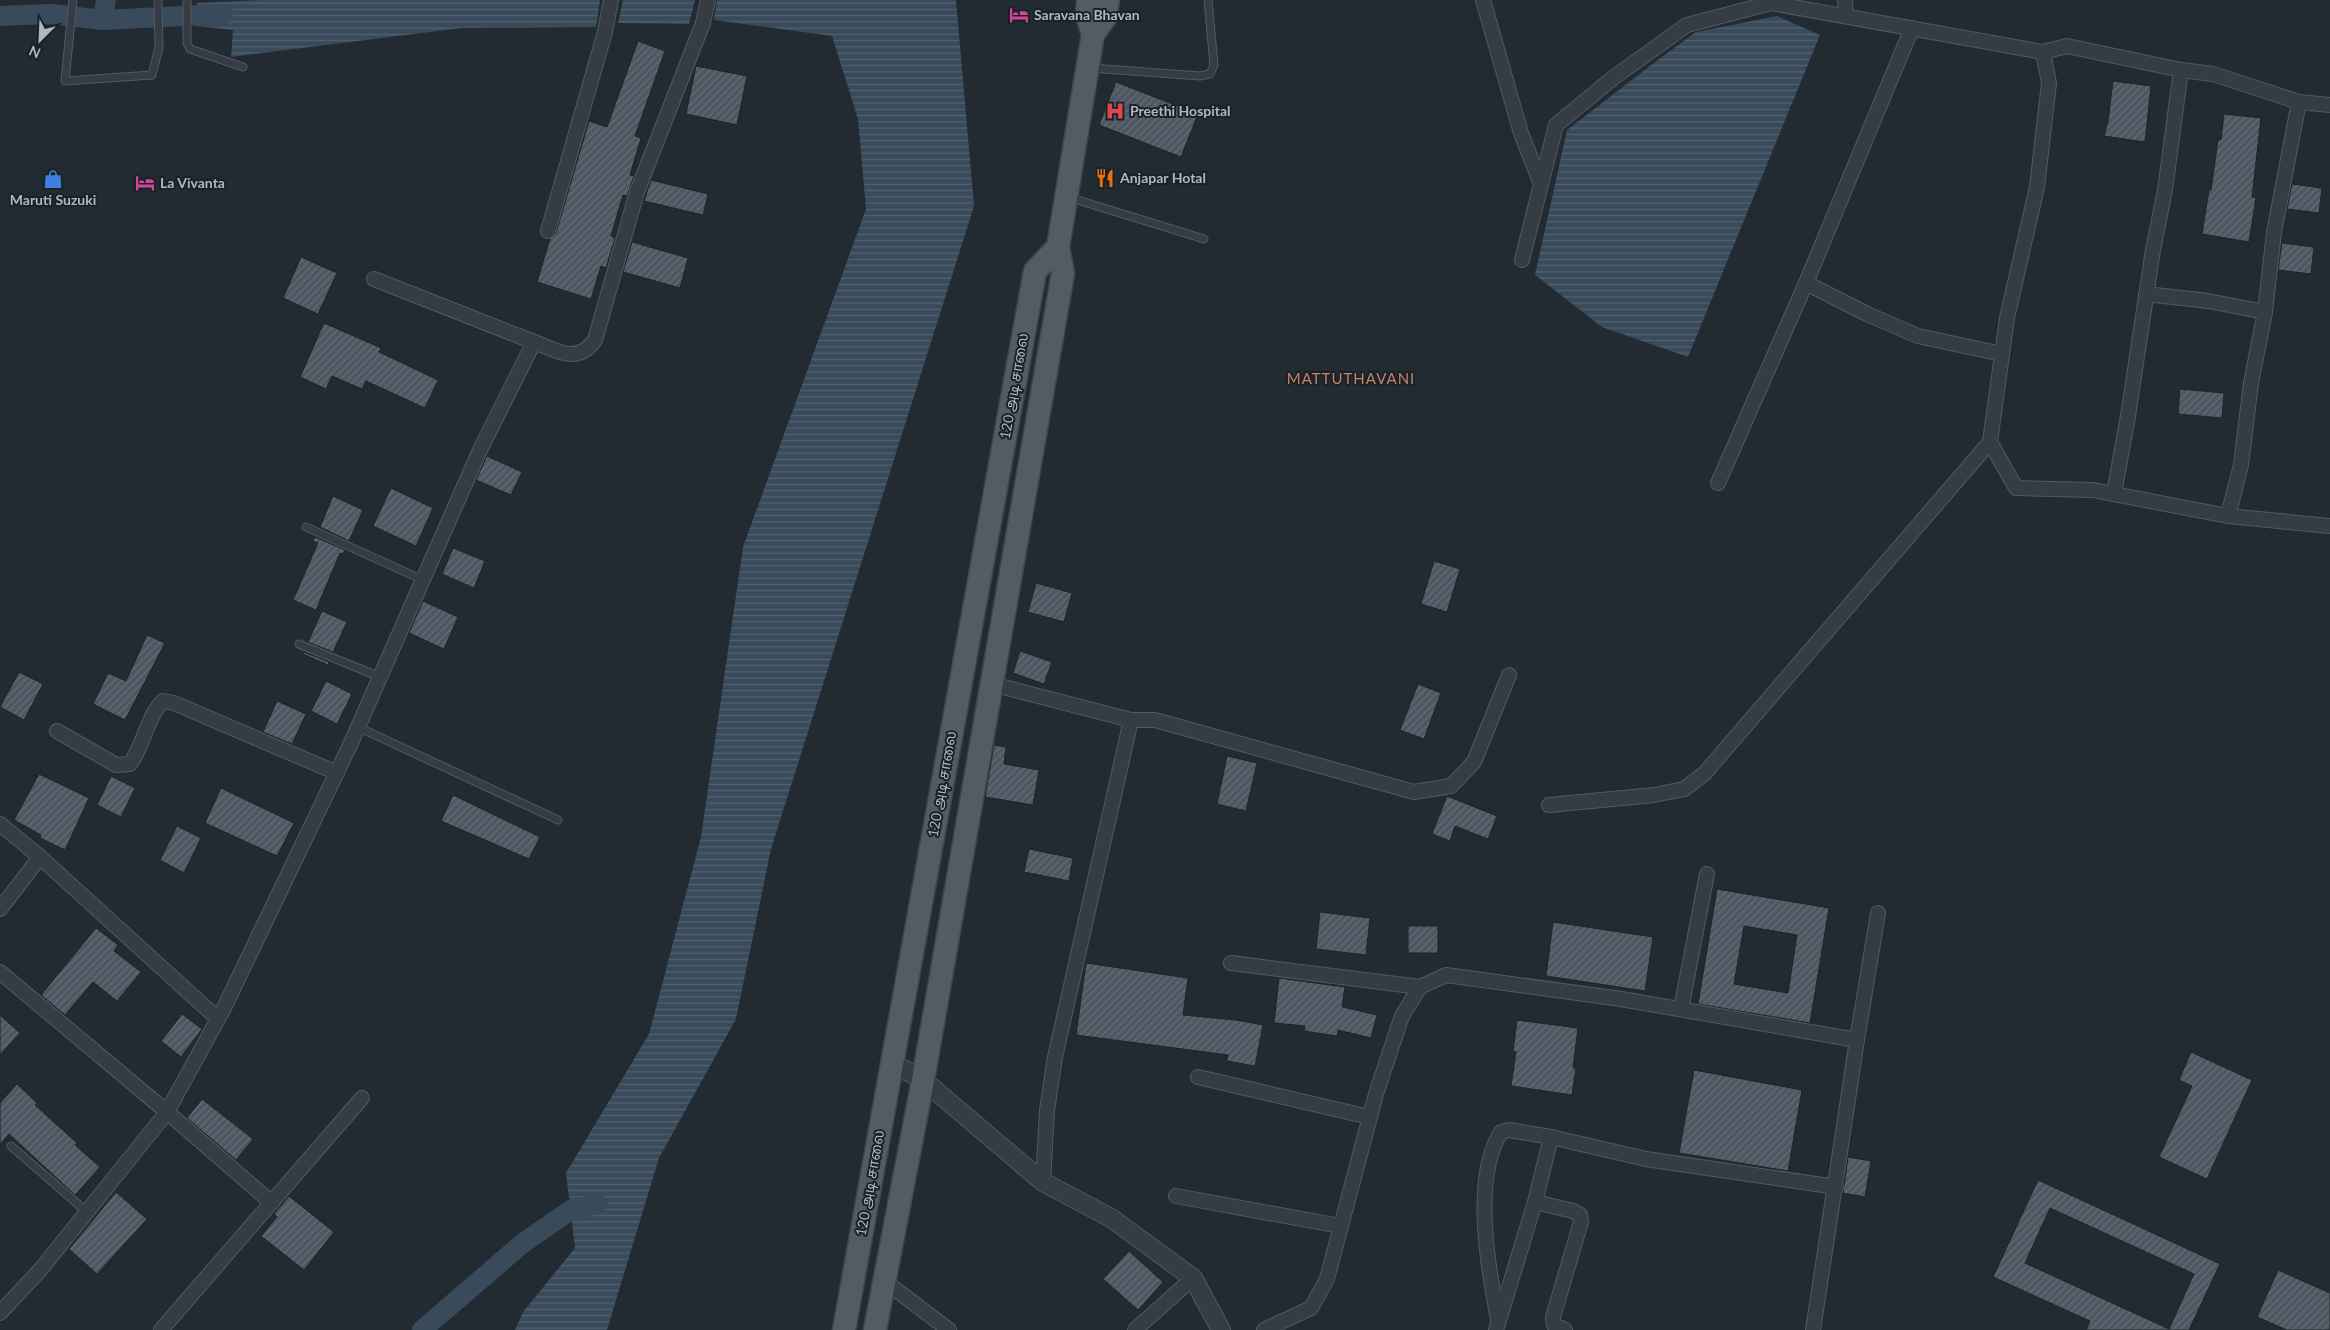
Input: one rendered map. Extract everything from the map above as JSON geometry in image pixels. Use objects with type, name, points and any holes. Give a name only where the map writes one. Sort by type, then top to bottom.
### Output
[{"type":"main road","name":"120 அடி சாலை","points":[[875,1330],[883,1280],[923,1080],[1063,273],[1058,247],[1093,34],[1087,16],[1088,0]]},
{"type":"main road","name":"120 அடி சாலை","points":[[1093,34],[1105,18],[1108,0]]},
{"type":"main road","name":"120 அடி சாலை","points":[[844,1330],[1035,271],[1058,247]]},
{"type":"street","points":[[548,231],[605,32],[611,0]]},
{"type":"street","points":[[374,279],[573,356],[587,350],[594,340],[637,192],[703,23],[708,0]]},
{"type":"street","points":[[1483,0],[1521,133],[1541,184]]},
{"type":"street","points":[[1845,0],[1846,16]]},
{"type":"street","points":[[1522,260],[1556,125],[1613,78],[1687,25],[1771,3],[2043,52],[2067,46],[2181,70],[2213,74],[2299,102],[2330,106]]},
{"type":"street","points":[[1718,483],[1806,283],[1912,28]]},
{"type":"street","points":[[1549,805],[1654,796],[1684,789],[1704,774],[1990,442],[2007,318],[2037,188],[2049,83],[2043,52]]},
{"type":"street","points":[[2114,494],[2146,294],[2165,190],[2181,70]]},
{"type":"street","points":[[2228,516],[2241,465],[2251,383],[2265,312],[2274,232],[2299,102]]},
{"type":"street","points":[[1806,283],[1859,310],[1918,336],[2002,354]]},
{"type":"street","points":[[2146,294],[2208,301],[2265,312]]},
{"type":"street","points":[[1,1310],[41,1268],[167,1112],[218,1019],[337,773],[480,450],[534,342]]},
{"type":"street","points":[[1990,442],[2016,488],[2093,490],[2228,516],[2330,526]]},
{"type":"street","points":[[992,684],[1131,720],[1155,720],[1414,792],[1451,786],[1474,762],[1509,674]]},
{"type":"street","points":[[57,731],[116,764],[130,764],[138,754],[157,707],[163,701],[174,703],[337,773]]},
{"type":"street","points":[[1043,1182],[1048,1110],[1055,1057],[1131,720]]},
{"type":"street","points":[[0,824],[40,857],[218,1019]]},
{"type":"street","points":[[0,909],[40,857]]},
{"type":"street","points":[[1681,1009],[1707,874]]},
{"type":"street","points":[[1812,1330],[1878,913]]},
{"type":"street","points":[[1231,963],[1420,987],[1446,975],[1681,1009],[1857,1040]]},
{"type":"street","points":[[0,972],[272,1202]]},
{"type":"street","points":[[1264,1330],[1311,1308],[1327,1279],[1369,1117],[1402,1016],[1420,987]]},
{"type":"street","points":[[892,1063],[923,1080],[1043,1182],[1111,1218],[1193,1278],[1221,1330]]},
{"type":"street","points":[[1198,1077],[1369,1117]]},
{"type":"street","points":[[161,1330],[362,1098]]},
{"type":"street","points":[[1497,1326],[1485,1240],[1488,1171],[1494,1143],[1501,1132],[1509,1130],[1646,1159],[1836,1187]]},
{"type":"street","points":[[1497,1326],[1535,1202],[1551,1138]]},
{"type":"street","points":[[1176,1196],[1340,1226]]},
{"type":"street","points":[[1535,1202],[1573,1211],[1580,1215],[1582,1222],[1553,1317],[1554,1325],[1565,1330]]},
{"type":"street","points":[[1135,1330],[1193,1278]]},
{"type":"street","points":[[883,1280],[949,1330]]},
{"type":"lane","points":[[73,0],[65,82],[152,75],[159,47],[158,2]]},
{"type":"lane","points":[[1088,67],[1200,76],[1210,74],[1214,65],[1208,0]]},
{"type":"lane","points":[[187,2],[187,43],[190,49],[243,67]]},
{"type":"lane","points":[[1065,196],[1204,239]]},
{"type":"lane","points":[[306,527],[422,580]]},
{"type":"lane","points":[[299,644],[380,678]]},
{"type":"lane","points":[[358,728],[558,820]]},
{"type":"lane","points":[[10,1146],[86,1212]]},
{"type":"water","points":[[259,0],[600,0],[596,27],[462,28],[231,57],[233,30],[196,26],[197,3]]},
{"type":"water","points":[[623,0],[695,0],[689,24],[618,23]]},
{"type":"water","points":[[717,0],[956,0],[974,206],[771,849],[736,1019],[659,1158],[607,1330],[515,1330],[523,1312],[575,1248],[566,1173],[649,1034],[701,837],[743,547],[866,209],[858,119],[832,36],[714,20]]},
{"type":"water","points":[[1777,16],[1820,35],[1688,357],[1602,327],[1535,275],[1567,130],[1696,32]]},
{"type":"building","points":[[638,41],[665,51],[635,136],[641,138],[630,175],[634,176],[627,196],[623,195],[611,236],[615,238],[606,268],[601,266],[591,299],[537,282],[550,239],[556,233],[589,121],[607,127]]},
{"type":"building","points":[[696,66],[747,76],[737,125],[686,114]]},
{"type":"building","points":[[2113,81],[2151,86],[2145,142],[2104,136],[2108,121]]},
{"type":"building","points":[[1116,82],[1198,114],[1181,157],[1099,125]]},
{"type":"building","points":[[2224,114],[2261,118],[2252,197],[2256,198],[2249,242],[2202,234],[2218,140],[2221,140]]},
{"type":"building","points":[[651,180],[708,194],[703,215],[644,201]]},
{"type":"building","points":[[2292,184],[2322,188],[2319,213],[2287,209]]},
{"type":"building","points":[[632,242],[688,258],[680,288],[623,272]]},
{"type":"building","points":[[2282,243],[2314,247],[2311,274],[2278,270]]},
{"type":"building","points":[[301,257],[337,273],[318,314],[283,298]]},
{"type":"building","points":[[324,323],[381,348],[379,352],[438,380],[425,408],[366,381],[362,389],[332,376],[326,389],[300,377]]},
{"type":"building","points":[[2180,389],[2224,393],[2222,418],[2178,414]]},
{"type":"building","points":[[487,456],[522,472],[511,495],[476,480]]},
{"type":"building","points":[[391,488],[433,508],[416,546],[373,526]]},
{"type":"building","points":[[333,496],[363,510],[349,541],[320,527]]},
{"type":"building","points":[[315,537],[345,550],[343,554],[340,553],[316,610],[293,600],[318,543],[313,541]]},
{"type":"building","points":[[453,548],[485,561],[474,588],[442,574]]},
{"type":"building","points":[[1434,561],[1460,569],[1447,612],[1421,604]]},
{"type":"building","points":[[1036,583],[1072,593],[1064,622],[1028,612]]},
{"type":"building","points":[[423,601],[458,617],[444,649],[409,633]]},
{"type":"building","points":[[322,611],[347,622],[333,652],[308,642]]},
{"type":"building","points":[[147,635],[165,643],[125,720],[93,704],[108,673],[126,681]]},
{"type":"building","points":[[1020,651],[1052,662],[1044,684],[1013,673]]},
{"type":"building","points":[[304,652],[329,662],[328,665],[303,654]]},
{"type":"building","points":[[19,672],[43,684],[24,720],[0,707]]},
{"type":"building","points":[[326,681],[352,694],[337,724],[311,711]]},
{"type":"building","points":[[1418,684],[1441,693],[1424,739],[1400,730]]},
{"type":"building","points":[[277,701],[306,714],[292,744],[263,732]]},
{"type":"building","points":[[994,745],[1006,747],[1004,764],[1039,770],[1033,805],[985,797]]},
{"type":"building","points":[[1227,756],[1257,763],[1246,811],[1217,804]]},
{"type":"building","points":[[39,774],[89,798],[65,850],[40,838],[41,835],[14,820]]},
{"type":"building","points":[[111,776],[135,788],[121,817],[97,805]]},
{"type":"building","points":[[221,788],[294,823],[277,856],[205,823]]},
{"type":"building","points":[[453,795],[540,837],[529,859],[441,821]]},
{"type":"building","points":[[1447,796],[1497,816],[1488,839],[1455,826],[1450,841],[1432,834]]},
{"type":"building","points":[[177,826],[201,838],[184,873],[160,860]]},
{"type":"building","points":[[1029,849],[1073,858],[1069,881],[1024,872]]},
{"type":"building","points":[[1717,889],[1829,908],[1810,1023],[1698,1004]],"holes":[[[1744,926],[1797,935],[1788,993],[1734,984]]]},
{"type":"building","points":[[1320,912],[1370,918],[1366,955],[1316,949]]},
{"type":"building","points":[[1553,922],[1653,937],[1645,991],[1546,976]]},
{"type":"building","points":[[1408,926],[1438,926],[1438,953],[1408,953]]},
{"type":"building","points":[[96,928],[118,945],[114,951],[141,972],[117,1001],[93,982],[65,1015],[41,995]]},
{"type":"building","points":[[1086,963],[1188,978],[1183,1015],[1236,1020],[1263,1025],[1255,1066],[1227,1061],[1228,1055],[1076,1035]]},
{"type":"building","points":[[1279,978],[1345,987],[1342,1007],[1377,1015],[1371,1038],[1338,1030],[1337,1036],[1304,1031],[1305,1026],[1274,1023]]},
{"type":"building","points":[[182,1014],[202,1029],[181,1057],[161,1041]]},
{"type":"building","points":[[0,1015],[20,1033],[0,1055]]},
{"type":"building","points":[[1517,1020],[1578,1028],[1573,1068],[1576,1068],[1572,1095],[1511,1086],[1516,1052],[1513,1051]]},
{"type":"building","points":[[2191,1052],[2252,1080],[2207,1179],[2159,1157],[2192,1086],[2179,1080]]},
{"type":"building","points":[[1694,1070],[1802,1090],[1788,1171],[1679,1153]]},
{"type":"building","points":[[17,1084],[37,1103],[35,1105],[77,1143],[75,1145],[100,1167],[75,1195],[9,1134],[0,1145],[0,1103]]},
{"type":"building","points":[[202,1099],[253,1139],[236,1160],[187,1118]]},
{"type":"building","points":[[1848,1157],[1871,1161],[1865,1197],[1843,1193]]},
{"type":"building","points":[[2038,1180],[2220,1264],[2189,1330],[2086,1330],[2090,1321],[1993,1277]],"holes":[[[2050,1208],[2194,1274],[2169,1329],[2025,1263]]]},
{"type":"building","points":[[116,1192],[147,1219],[97,1274],[69,1249]]},
{"type":"building","points":[[289,1196],[334,1232],[304,1270],[261,1236],[277,1217],[274,1214]]},
{"type":"building","points":[[1129,1251],[1163,1282],[1138,1310],[1103,1279]]},
{"type":"building","points":[[2278,1270],[2330,1293],[2330,1330],[2287,1330],[2257,1317]]},
{"type":"waterway","points":[[0,16],[50,14],[103,20],[106,0]]},
{"type":"waterway","points":[[103,20],[223,14]]},
{"type":"waterway","points":[[422,1330],[523,1243],[571,1210],[597,1204]]},
{"type":"place","name":"Saravana Bhavan","points":[[1019,15]]},
{"type":"place","name":"Preethi Hospital","points":[[1115,111]]},
{"type":"place","name":"Anjapar Hotal","points":[[1105,178]]},
{"type":"place","name":"Maruti Suzuki","points":[[53,179]]},
{"type":"place","name":"La Vivanta","points":[[145,183]]},
{"type":"district","name":"MATTUTHAVANI","points":[[1351,379]]}]
